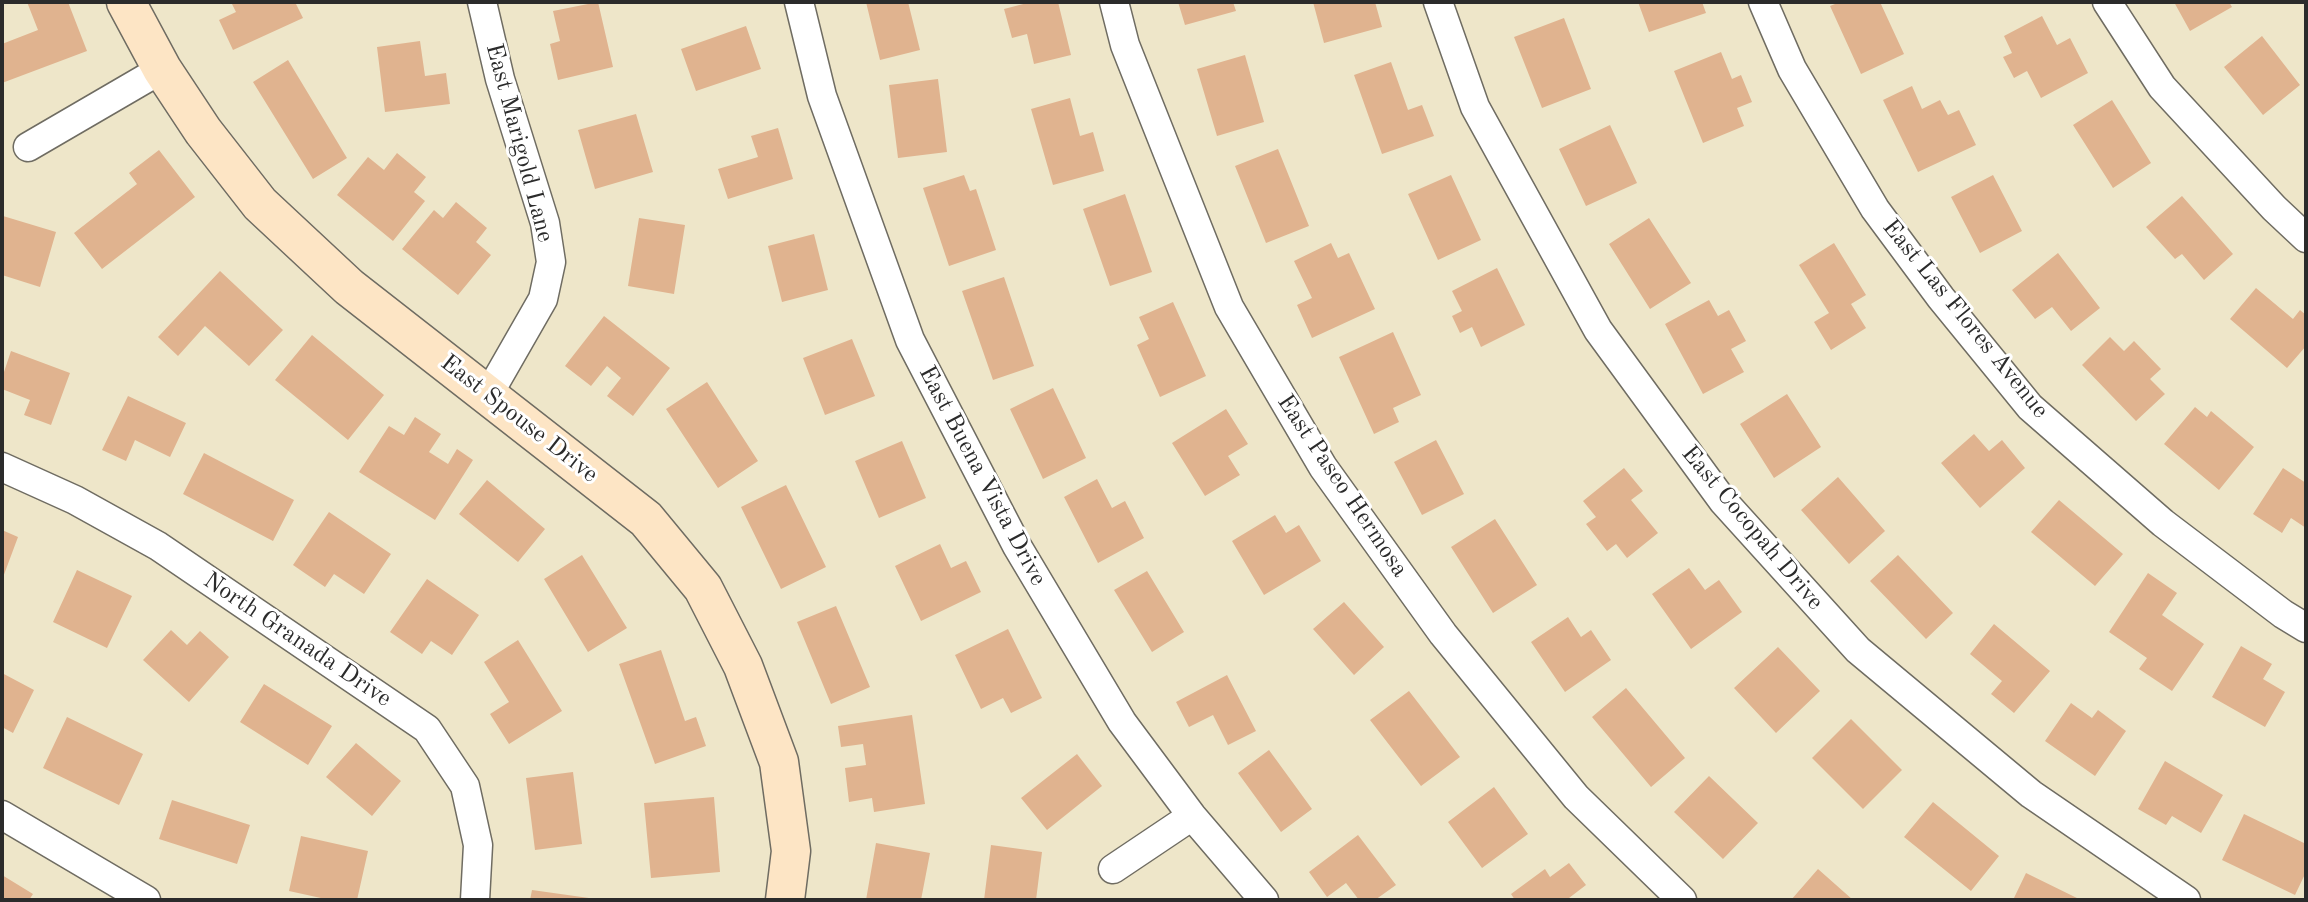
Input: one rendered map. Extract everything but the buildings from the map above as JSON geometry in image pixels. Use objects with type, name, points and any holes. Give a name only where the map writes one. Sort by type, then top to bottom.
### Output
[{"type":"main road","name":"East Spouse Drive","points":[[126,2],[162,69],[203,131],[260,204],[349,287],[646,519],[702,588],[743,666],[779,762],[791,851],[785,900]]},
{"type":"street","name":"East Marigold Lane","points":[[482,2],[500,79],[545,223],[551,262],[543,299],[488,395]]},
{"type":"street","name":"East Buena Vista Drive","points":[[799,2],[822,96],[910,340],[1017,546],[1122,722],[1192,816],[1264,900]]},
{"type":"street","name":"East Paseo Hermosa","points":[[1114,2],[1125,45],[1228,307],[1323,467],[1443,635],[1576,797],[1682,900]]},
{"type":"street","name":"East Cocopah Drive","points":[[1438,2],[1475,107],[1598,330],[1723,501],[1858,650],[2031,794],[2186,900]]},
{"type":"street","name":"East Las Flores Avenue","points":[[1763,2],[1792,69],[1875,209],[1941,298],[2030,407],[2164,523],[2283,614],[2306,628]]},
{"type":"street","points":[[2107,2],[2162,87],[2274,208],[2306,238]]},
{"type":"street","points":[[28,147],[162,69]]},
{"type":"street","name":"North Granada Drive","points":[[2,467],[75,500],[158,546],[427,729],[465,786],[478,845],[475,900]]},
{"type":"street","points":[[2,815],[146,900]]},
{"type":"street","points":[[1113,869],[1192,816]]}]
